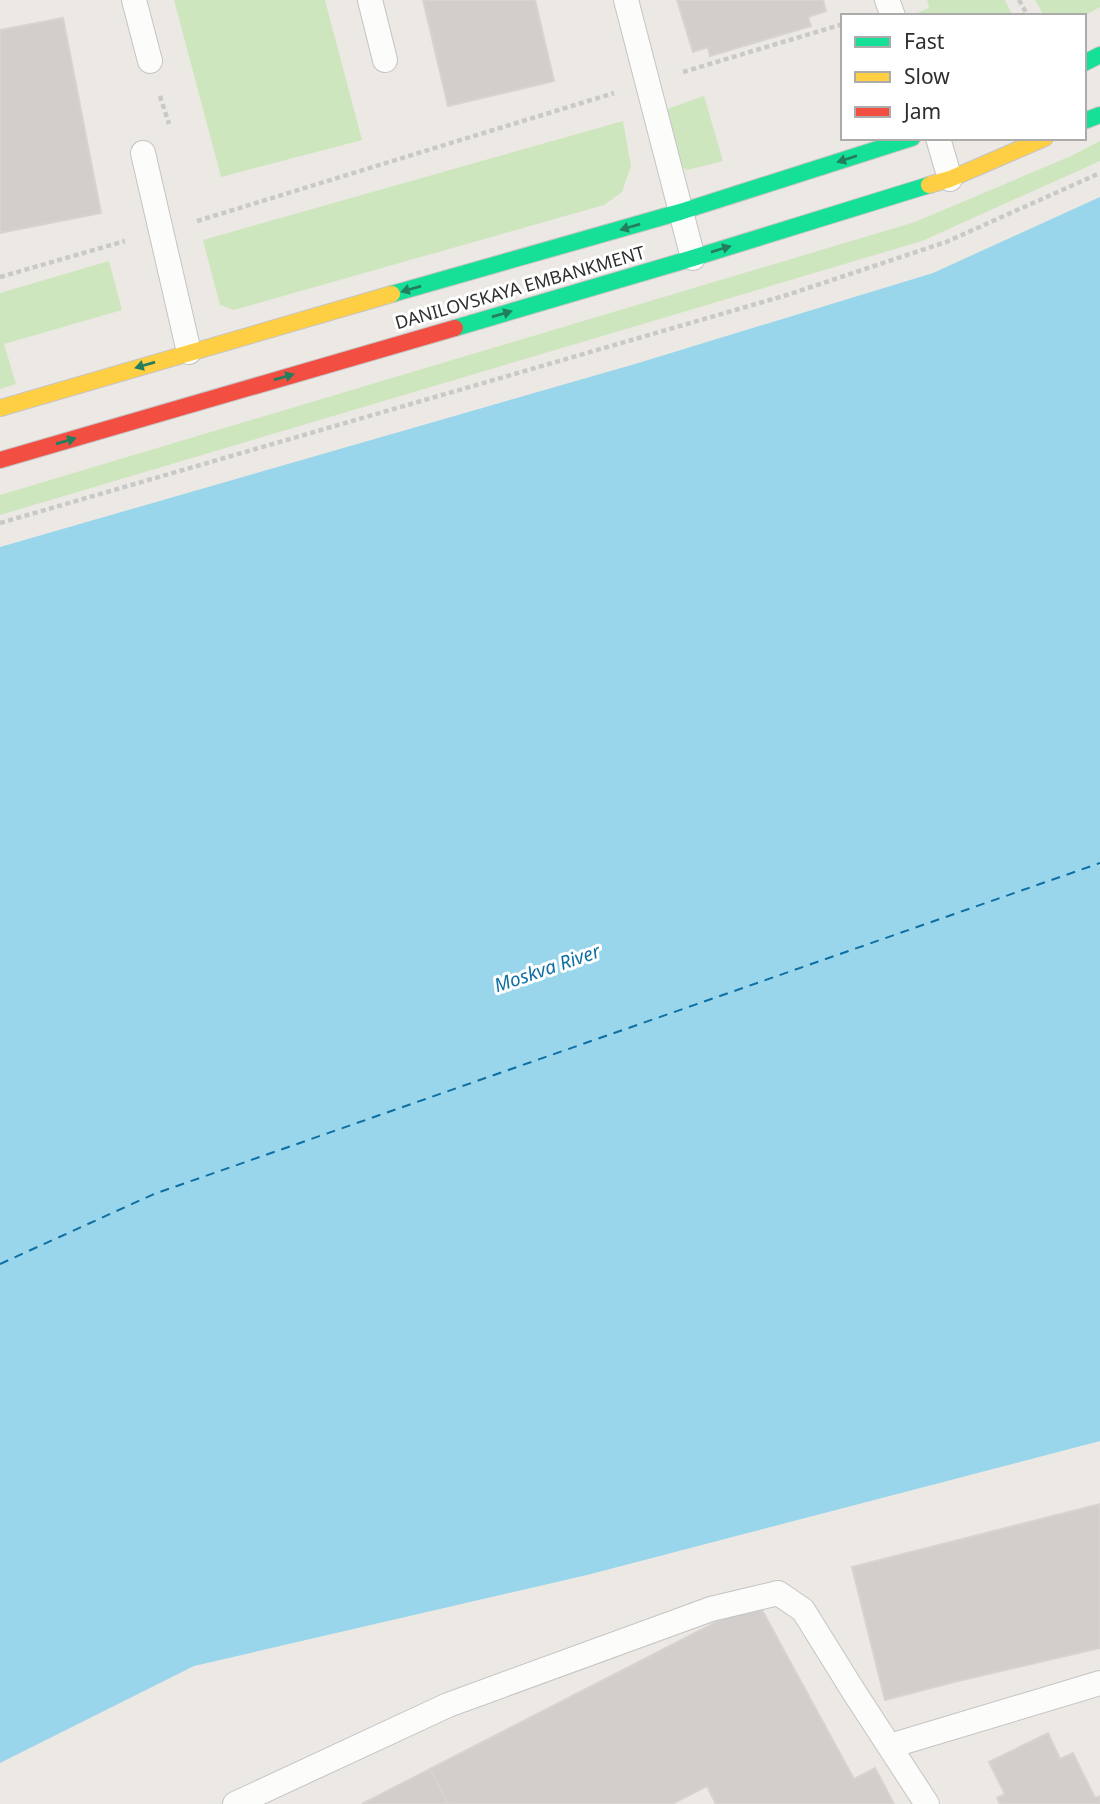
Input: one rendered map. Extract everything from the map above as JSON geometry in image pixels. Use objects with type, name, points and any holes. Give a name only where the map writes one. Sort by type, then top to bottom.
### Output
[{"type":"main road","name":"DANILOVSKAYA EMBANKMENT","points":[[0,408],[680,212],[906,140]]},
{"type":"main road","name":"DANILOVSKAYA EMBANKMENT","points":[[0,460],[693,258],[950,179],[1040,140]]},
{"type":"lane","points":[[134,0],[150,61]]},
{"type":"lane","points":[[370,0],[385,60]]},
{"type":"lane","points":[[626,0],[693,258]]},
{"type":"lane","points":[[939,140],[950,179]]},
{"type":"lane","points":[[143,153],[188,352]]},
{"type":"lane","points":[[235,1804],[448,1705],[711,1609],[778,1594],[803,1610],[927,1804]]},
{"type":"lane","points":[[890,1746],[1100,1684]]},
{"type":"path","points":[[0,278],[841,25]]},
{"type":"path","points":[[0,523],[787,295],[946,242],[1100,173]]},
{"type":"green space","points":[[174,0],[325,0],[362,140],[221,177]]},
{"type":"green space","points":[[927,0],[1005,0],[1012,14],[915,14],[929,8]]},
{"type":"green space","points":[[1035,0],[1100,0],[1100,7],[1086,15],[1043,14]]},
{"type":"green space","points":[[704,96],[723,161],[687,170],[676,163],[664,110]]},
{"type":"green space","points":[[623,121],[631,166],[622,192],[604,205],[234,310],[220,305],[203,240]]},
{"type":"green space","points":[[1100,141],[1100,161],[922,241],[0,515],[0,495],[915,222],[1071,156]]},
{"type":"green space","points":[[109,261],[122,310],[4,344],[16,384],[0,389],[0,293]]},
{"type":"water","name":"Moskva River","points":[[1100,197],[1100,1441],[587,1575],[194,1666],[0,1763],[0,547],[635,364],[933,273]]},
{"type":"building","points":[[423,0],[535,0],[554,81],[448,106]]},
{"type":"building","points":[[677,0],[823,0],[826,11],[808,17],[811,26],[710,56],[708,47],[693,52]]},
{"type":"building","points":[[63,18],[101,213],[0,233],[0,30]]},
{"type":"building","points":[[1100,1504],[1100,1648],[885,1700],[852,1567]]},
{"type":"building","points":[[757,1601],[854,1779],[875,1768],[894,1804],[716,1804],[707,1786],[672,1804],[448,1804],[430,1769]]},
{"type":"building","points":[[1048,1733],[1060,1759],[1073,1753],[1095,1798],[1100,1796],[1100,1804],[1000,1804],[997,1798],[1005,1794],[989,1762]]},
{"type":"building","points":[[430,1769],[448,1804],[362,1804]]},
{"type":"ferry route","points":[[0,1264],[154,1194],[1100,863]]},
{"type":"traffic: fast","points":[[1086,62],[1100,55]]},
{"type":"traffic: fast","points":[[1086,120],[1100,115]]},
{"type":"traffic: fast","points":[[392,294],[680,212],[906,140]]},
{"type":"traffic: fast","points":[[455,328],[929,185]]},
{"type":"traffic: slow","points":[[929,185],[950,179],[1040,140]]},
{"type":"traffic: slow","points":[[0,408],[392,294]]},
{"type":"traffic: jam","points":[[0,460],[455,328]]}]
